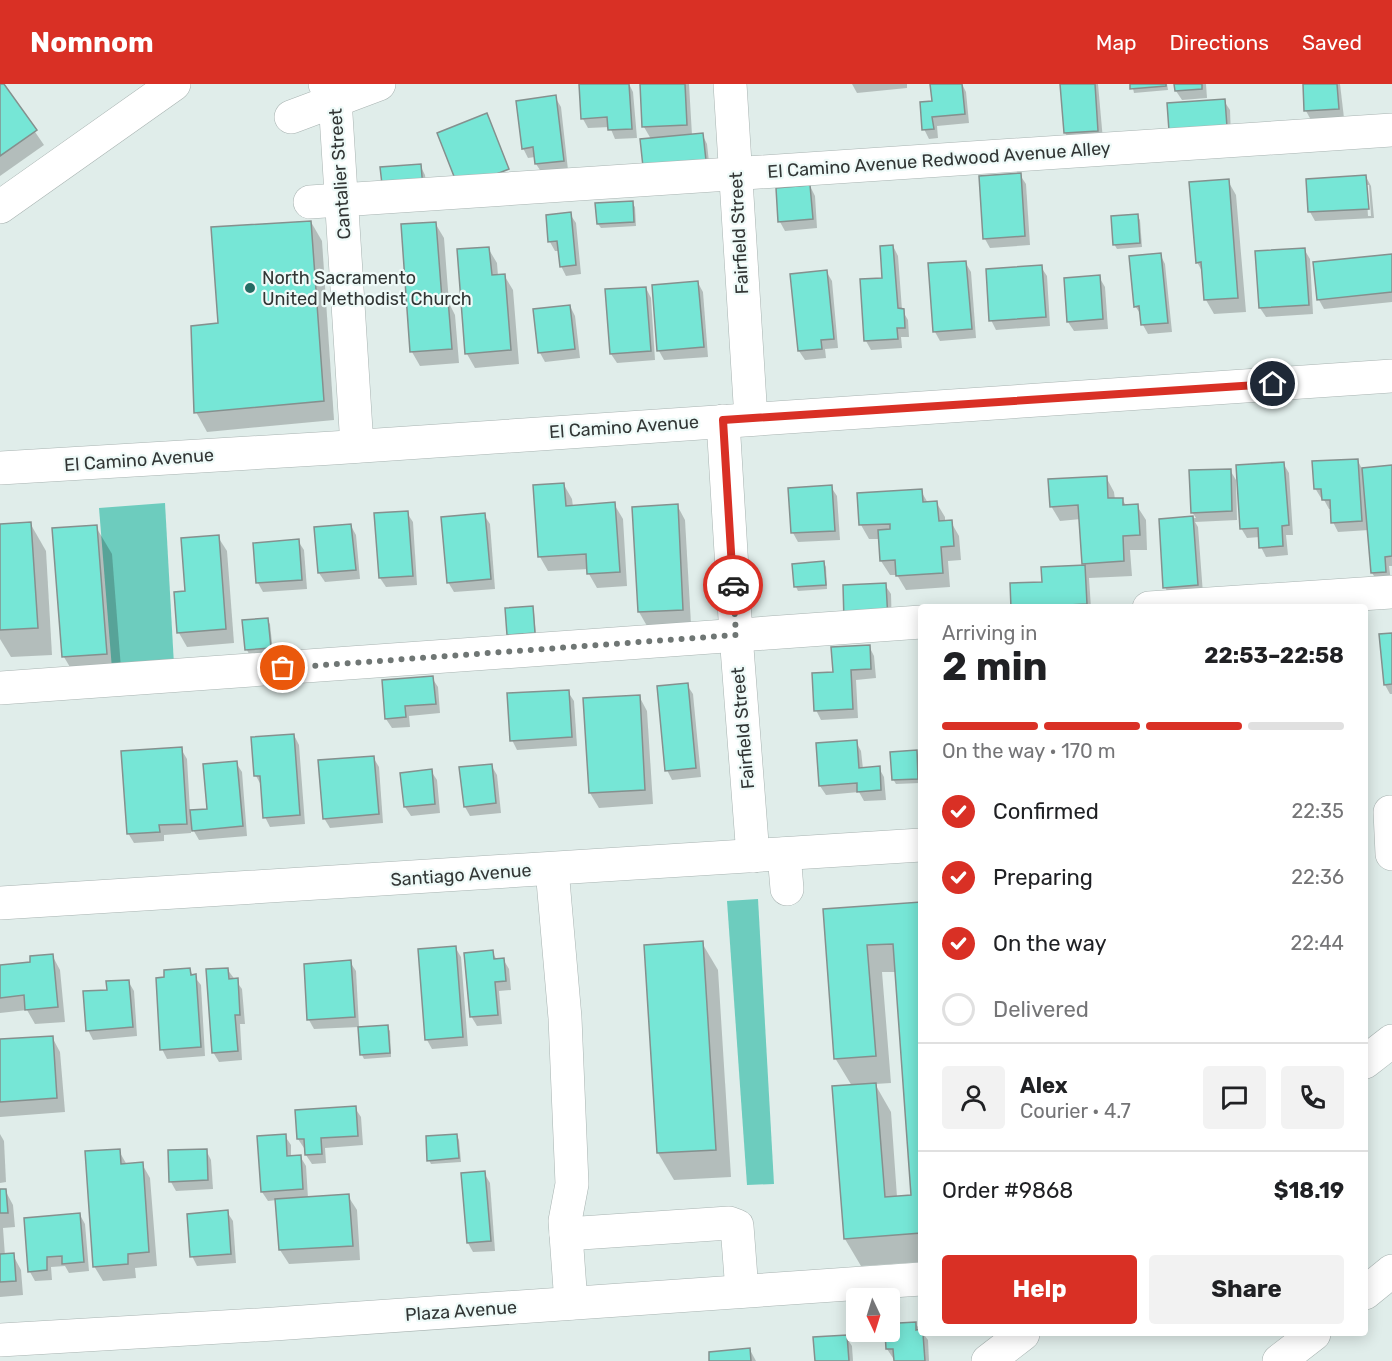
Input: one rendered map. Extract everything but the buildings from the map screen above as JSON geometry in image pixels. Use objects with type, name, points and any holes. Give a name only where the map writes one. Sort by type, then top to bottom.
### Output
[{"type":"street","points":[[0,207],[174,84]]},
{"type":"street","points":[[291,117],[330,92],[379,84]]},
{"type":"street","name":"Fairfield Street","points":[[730,84],[736,174],[736,635],[769,855],[787,889]]},
{"type":"street","name":"Cantalier Street","points":[[330,92],[326,201],[357,446]]},
{"type":"street","name":"El Camino Avenue Redwood Avenue Alley","points":[[326,201],[1392,130]]},
{"type":"street","name":"El Camino Avenue","points":[[0,468],[1392,376]]},
{"type":"street","points":[[1210,604],[1392,592]]},
{"type":"street","points":[[0,688],[918,622]]},
{"type":"street","points":[[1382,813],[1392,854]]},
{"type":"street","name":"Santiago Avenue","points":[[0,903],[918,845]]},
{"type":"street","points":[[552,869],[565,1018],[572,1184],[565,1221],[571,1303]]},
{"type":"street","points":[[1368,1060],[1392,1041]]},
{"type":"street","points":[[566,1234],[729,1223],[737,1226],[742,1291]]},
{"type":"street","points":[[1368,1291],[1392,1271]]},
{"type":"street","name":"Plaza Avenue","points":[[0,1340],[85,1348],[571,1303],[918,1279]]},
{"type":"street","points":[[989,1351],[1019,1336]]},
{"type":"street","points":[[1279,1361],[1311,1336]]},
{"type":"green space","points":[[165,503],[174,665],[112,669],[99,508]]},
{"type":"green space","points":[[758,899],[774,1184],[747,1185],[727,901]]},
{"type":"way so far","points":[[283,668],[736,635],[733,585]]},
{"type":"place","name":"North Sacramento United Methodist Church","points":[[250,288]]},
{"type":"route","points":[[733,585],[723,420],[1273,384]]}]
